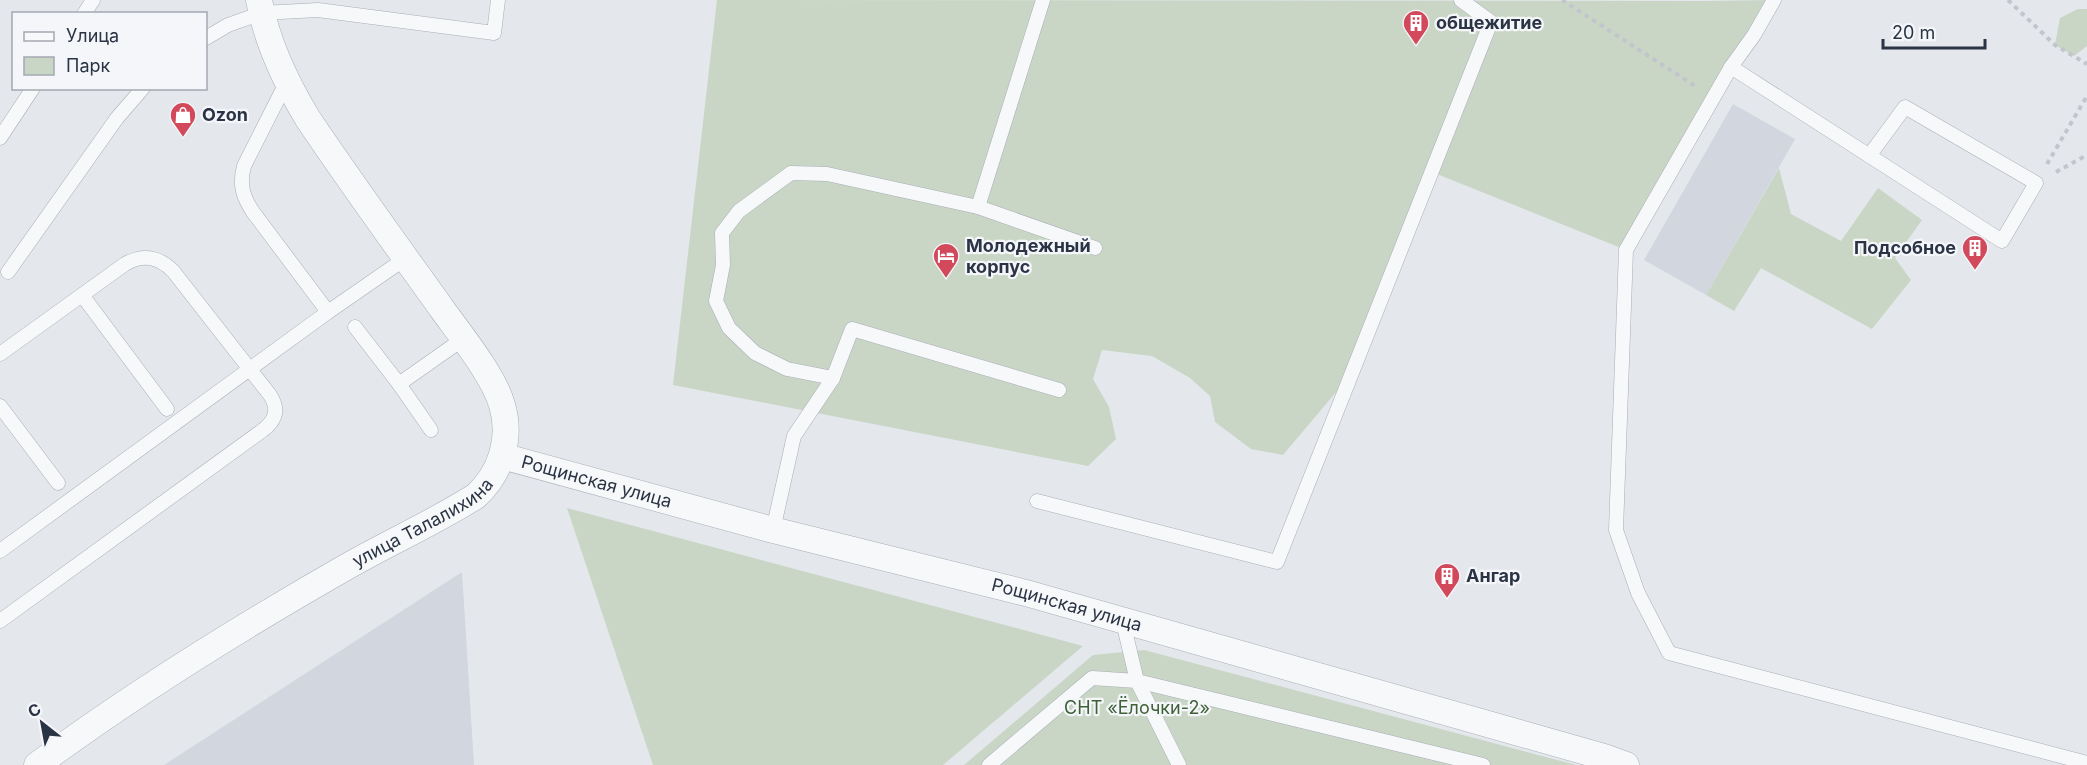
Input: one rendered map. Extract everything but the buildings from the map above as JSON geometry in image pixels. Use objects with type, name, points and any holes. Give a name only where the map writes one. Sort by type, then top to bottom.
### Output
[{"type":"street","name":"улица Талалихина","points":[[37,765],[186,663],[350,565],[469,500],[484,488],[497,469],[502,456],[506,428],[503,406],[493,384],[324,143],[287,81],[269,41],[260,7]]},
{"type":"street","name":"Рощинская улица","points":[[502,456],[773,530],[1026,593],[1626,765]]},
{"type":"lane","points":[[207,37],[260,7],[318,10],[494,33],[498,0]]},
{"type":"lane","points":[[978,207],[1043,0]]},
{"type":"lane","points":[[1037,501],[1277,562],[1491,22],[1461,0]]},
{"type":"lane","points":[[1774,0],[1713,98],[1626,250],[1616,530],[1638,593],[1669,653],[2087,763]]},
{"type":"lane","points":[[1731,68],[2002,241],[2036,183],[1905,108],[1869,156]]},
{"type":"lane","points":[[287,81],[244,166],[241,186],[243,195],[253,212],[328,312]]},
{"type":"lane","points":[[0,138],[32,90]]},
{"type":"lane","points":[[9,272],[117,118],[140,90]]},
{"type":"lane","points":[[833,378],[787,369],[755,353],[729,328],[716,301],[723,265],[722,233],[739,211],[791,173],[827,174],[978,207],[1095,248]]},
{"type":"lane","points":[[0,354],[134,259],[143,257],[160,261],[173,271],[275,402],[275,418],[271,424],[0,621]]},
{"type":"lane","points":[[0,552],[328,312],[406,258]]},
{"type":"lane","points":[[82,295],[166,409]]},
{"type":"lane","points":[[356,327],[431,430]]},
{"type":"lane","points":[[773,530],[794,436],[833,378],[852,328],[1059,390]]},
{"type":"lane","points":[[399,384],[463,339]]},
{"type":"lane","points":[[0,406],[58,483]]},
{"type":"lane","points":[[1123,622],[1137,681],[1179,765]]},
{"type":"lane","points":[[989,765],[1092,678],[1137,681],[1483,765]]},
{"type":"path","points":[[1562,0],[1713,98]]},
{"type":"path","points":[[2008,0],[2055,45],[2087,64]]},
{"type":"path","points":[[2036,183],[2087,96]]},
{"type":"path","points":[[2036,183],[2087,155]]},
{"type":"shaded area","points":[[1733,104],[1795,139],[1706,295],[1644,260]]},
{"type":"shaded area","points":[[462,572],[474,765],[164,765]]},
{"type":"green space","points":[[717,0],[1774,0],[1626,250],[1432,172],[1353,372],[1283,455],[1251,449],[1215,422],[1210,396],[1190,378],[1152,356],[1102,350],[1093,379],[1109,407],[1116,439],[1088,466],[673,385]]},
{"type":"green space","points":[[2078,9],[2087,9],[2087,46],[2074,56],[2055,45],[2060,18]]},
{"type":"green space","points":[[1779,168],[1791,214],[1841,241],[1878,188],[1922,220],[1895,258],[1911,280],[1872,329],[1761,268],[1734,311],[1706,295]]},
{"type":"green space","points":[[567,508],[1083,646],[943,765],[653,765]]},
{"type":"green space","name":"СНТ «Ёлочки-2»","points":[[1144,650],[1576,765],[964,765],[1093,655]]},
{"type":"place","name":"общежитие","points":[[1416,46]]},
{"type":"place","name":"Ozon","points":[[183,138]]},
{"type":"place","name":"Подсобное","points":[[1975,271]]},
{"type":"place","name":"Молодежный корпус","points":[[946,279]]},
{"type":"place","name":"Ангар","points":[[1447,599]]}]
